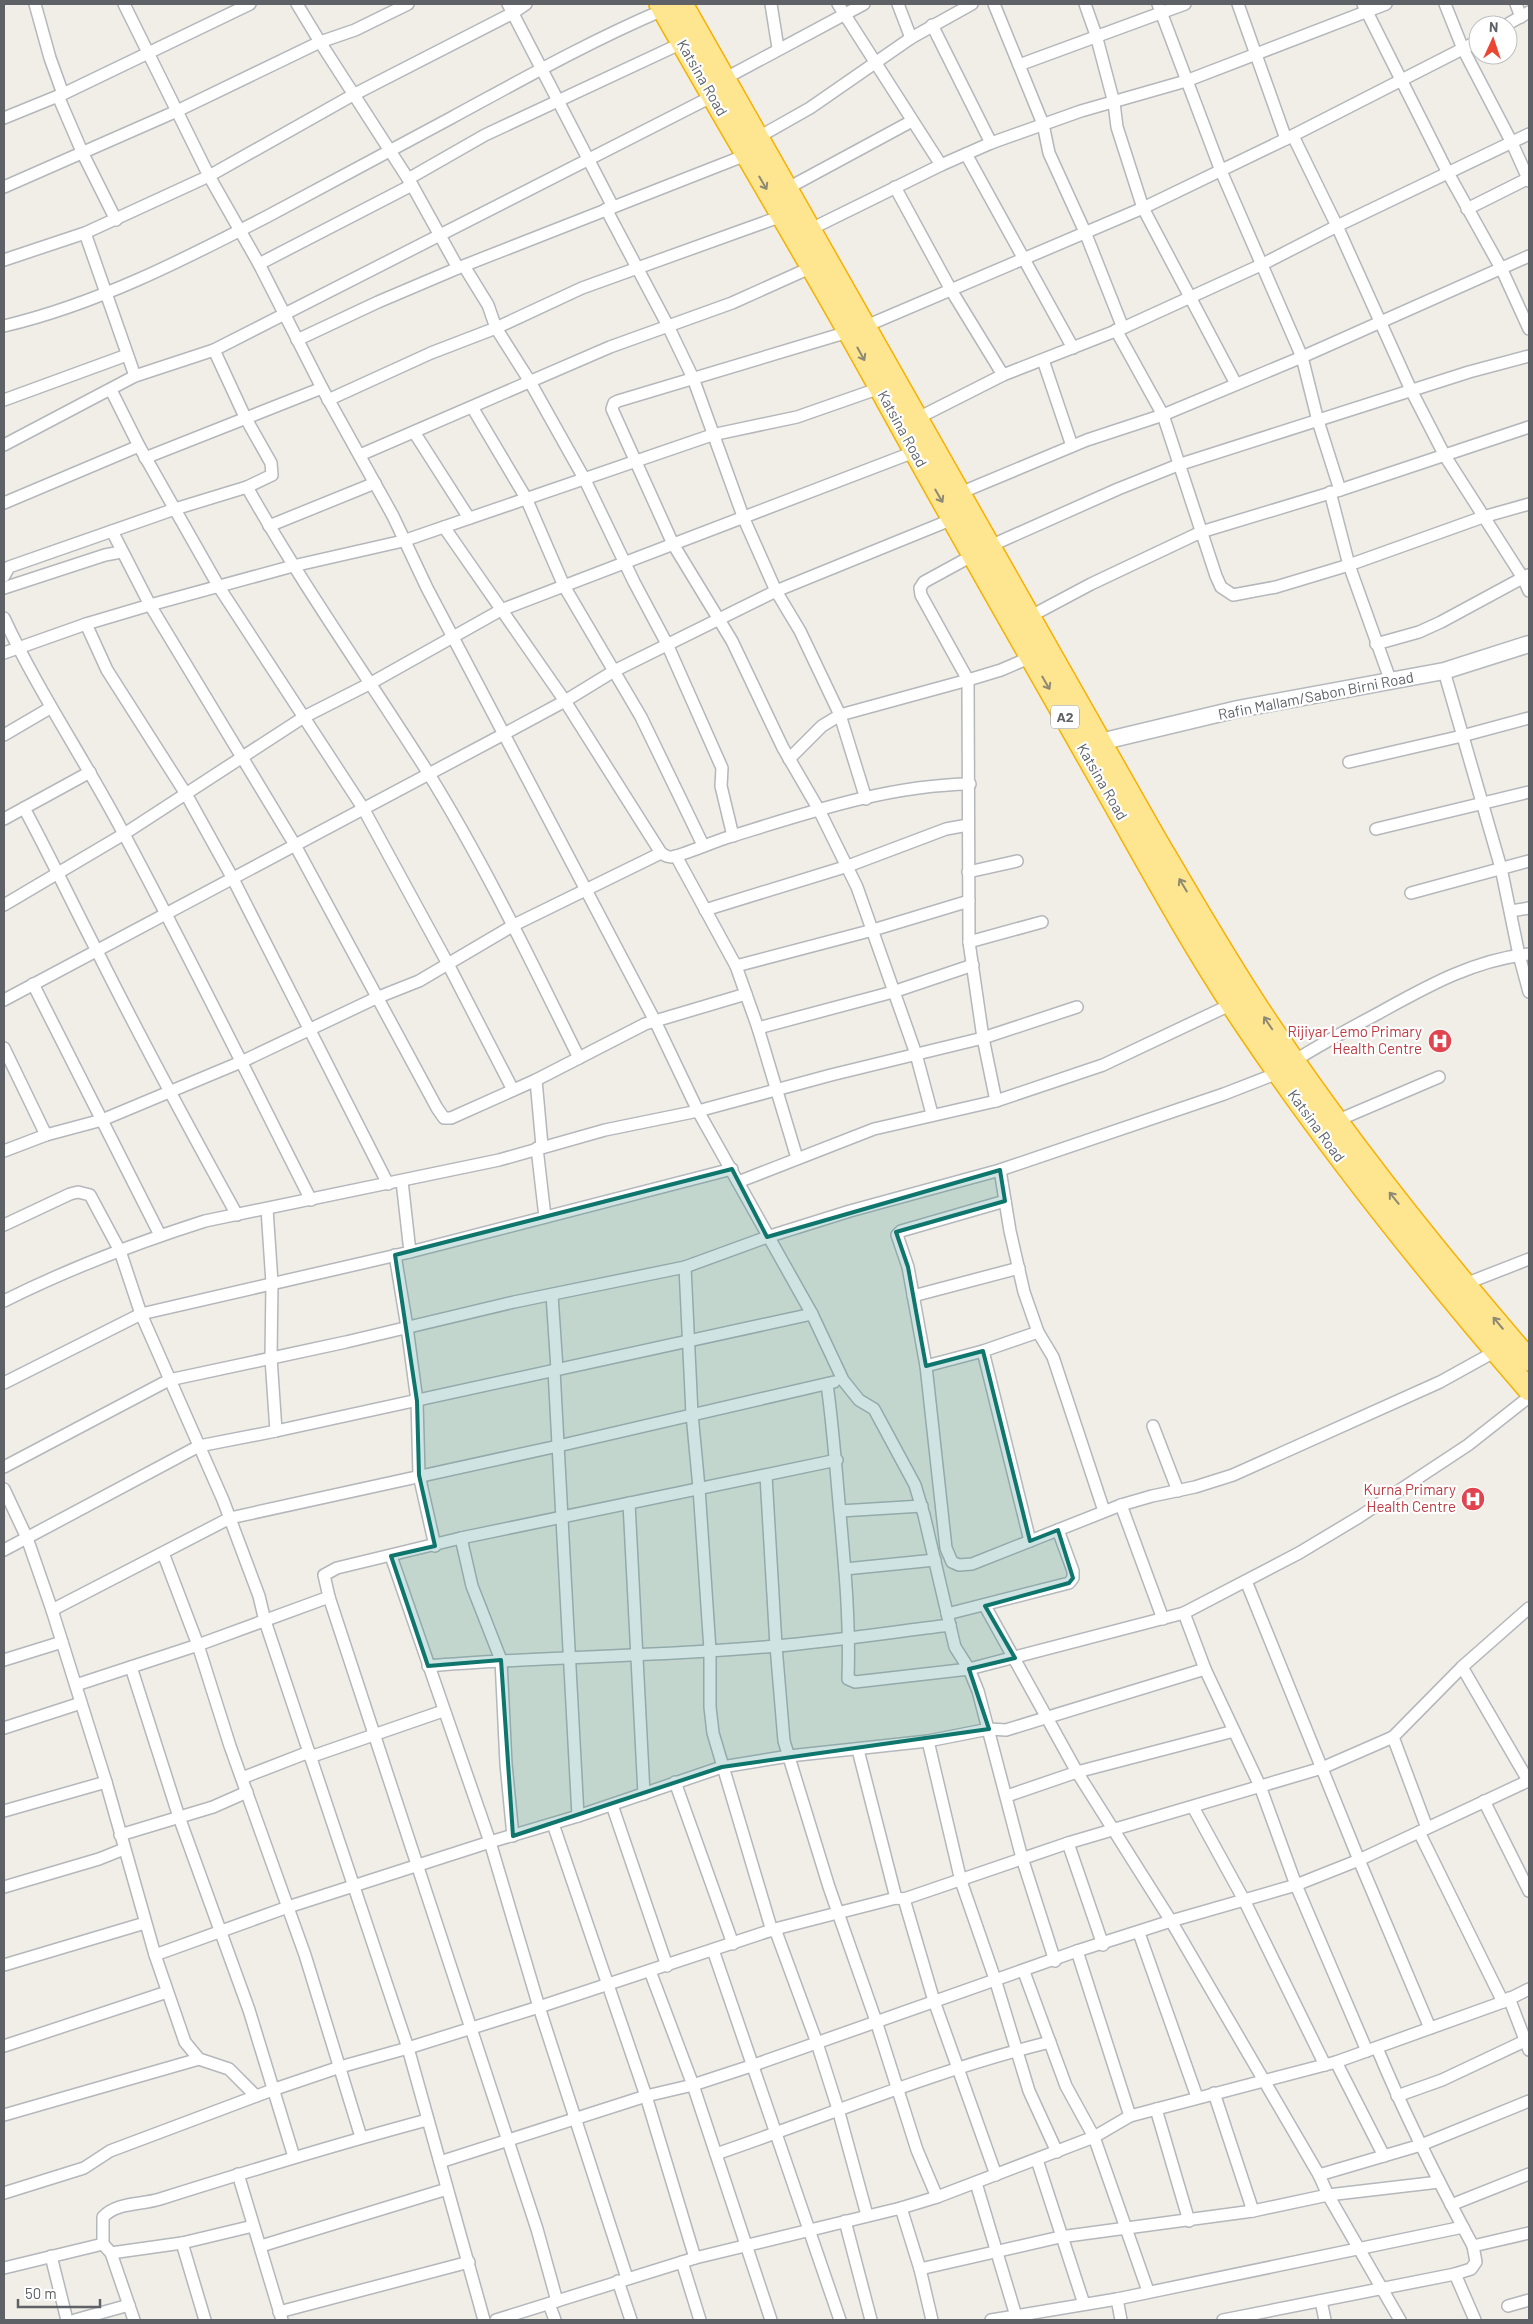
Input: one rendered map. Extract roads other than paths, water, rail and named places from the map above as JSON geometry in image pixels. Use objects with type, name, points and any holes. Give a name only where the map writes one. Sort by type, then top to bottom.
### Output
[{"type":"highway","name":"Katsina Road","points":[[668,6],[682,42],[718,87]]},
{"type":"highway","name":"Katsina Road","points":[[668,6],[752,146],[782,216],[812,268],[857,329],[918,418],[960,493],[981,550],[1031,657],[1192,938],[1232,1004],[1336,1122],[1389,1192],[1529,1360]]},
{"type":"highway","name":"Katsina Road","points":[[752,146],[788,188],[811,229],[857,329],[880,388],[952,519],[981,550],[1029,616],[1212,934],[1286,1067],[1376,1208],[1438,1285],[1529,1390]]},
{"type":"street","points":[[35,4],[61,95],[83,154],[116,220]]},
{"type":"street","points":[[124,4],[209,176],[259,264],[328,400],[393,516],[403,541],[655,1021],[698,1110],[732,1169],[767,1237],[812,1314],[843,1380],[859,1400],[874,1409],[915,1485],[922,1506],[955,1647],[969,1669],[990,1729],[1022,1858],[1055,1961]]},
{"type":"street","points":[[4,118],[61,95],[250,4]]},
{"type":"street","points":[[297,4],[352,95],[410,182],[439,235],[488,305],[496,328],[529,380],[585,480],[634,582],[667,644],[722,768],[721,786],[733,836]]},
{"type":"street","points":[[4,187],[83,154],[320,42],[355,30],[408,4]]},
{"type":"street","points":[[4,260],[85,233],[209,176],[510,9],[526,4]]},
{"type":"street","points":[[771,4],[778,48]]},
{"type":"street","points":[[838,4],[941,165]]},
{"type":"street","points":[[4,445],[52,418],[111,390],[135,376],[214,350],[439,235],[589,158],[718,87],[778,48],[864,4]]},
{"type":"street","points":[[898,4],[911,38]]},
{"type":"street","points":[[297,340],[378,302],[610,208],[752,146],[876,64],[911,38],[972,4]]},
{"type":"street","points":[[994,4],[1043,124],[1049,153],[1085,232],[1119,329],[1163,415],[1178,465],[1221,586],[1232,595],[1276,587],[1349,565],[1483,517],[1529,504]]},
{"type":"street","points":[[1085,4],[1096,36],[1114,103],[1118,127],[1143,208],[1236,384]]},
{"type":"street","points":[[1019,65],[1096,36],[1160,8],[1184,4]]},
{"type":"street","points":[[1238,4],[1254,53],[1290,137],[1337,226],[1411,390],[1445,456],[1483,517],[1526,576],[1529,591]]},
{"type":"street","points":[[811,229],[941,165],[991,143],[1081,111],[1186,81],[1365,8],[1386,4]]},
{"type":"street","points":[[1445,4],[1464,48],[1529,180],[1467,209]]},
{"type":"street","points":[[1516,4],[1527,14]]},
{"type":"street","points":[[4,326],[39,318],[106,294],[240,230],[390,151],[541,68],[668,6]]},
{"type":"street","points":[[1160,8],[1221,170],[1302,357],[1335,491],[1349,565],[1390,682]]},
{"type":"street","points":[[1365,8],[1448,173],[1502,270],[1529,329]]},
{"type":"street","points":[[510,9],[589,158],[638,270],[693,378],[712,435],[744,519],[776,591],[800,631],[840,715],[866,799]]},
{"type":"street","points":[[932,25],[991,143]]},
{"type":"street","points":[[259,264],[410,182],[485,135],[682,42]]},
{"type":"street","points":[[932,1114],[916,1054],[873,930],[848,866],[819,810],[789,759],[743,662],[674,544],[612,409],[614,403],[857,329],[951,290],[1143,208],[1290,137],[1468,46]]},
{"type":"street","points":[[788,188],[912,121]]},
{"type":"street","points":[[918,418],[1003,375],[1073,348],[1190,298],[1529,134]]},
{"type":"street","points":[[966,154],[1022,259],[1073,348]]},
{"type":"street","points":[[895,187],[951,290],[1003,375]]},
{"type":"street","points":[[328,400],[431,352],[496,328],[582,288],[638,270],[782,216]]},
{"type":"street","points":[[85,233],[135,376]]},
{"type":"street","points":[[960,493],[1072,446],[1163,415],[1302,357],[1502,270],[1529,256]]},
{"type":"street","points":[[360,455],[472,407],[529,380],[668,326],[732,304],[812,268]]},
{"type":"street","points":[[4,582],[9,567],[175,509],[246,487],[272,475],[273,469],[245,417],[214,350]]},
{"type":"street","points":[[4,400],[127,355]]},
{"type":"street","points":[[996,1100],[983,1038],[969,942],[968,825],[970,784],[968,680],[921,595],[920,588],[924,582],[981,550],[1118,489],[1178,465],[1411,390],[1529,356]]},
{"type":"street","points":[[1043,360],[1072,446]]},
{"type":"street","points":[[145,458],[322,388]]},
{"type":"street","points":[[4,653],[86,624],[150,605],[293,566],[403,541],[712,435],[797,416],[880,388]]},
{"type":"street","points":[[111,390],[145,458],[218,587],[362,808],[448,964],[514,1090]]},
{"type":"street","points":[[472,407],[526,498],[564,586],[641,716],[703,845]]},
{"type":"street","points":[[1029,616],[1133,563],[1201,532],[1445,456],[1529,427]]},
{"type":"street","points":[[414,432],[469,518]]},
{"type":"street","points":[[4,503],[139,446]]},
{"type":"street","points":[[4,905],[124,834],[304,718],[371,683],[501,610],[744,519],[914,452]]},
{"type":"street","points":[[269,526],[375,483]]},
{"type":"street","points":[[246,487],[293,566],[428,773],[514,925],[579,1058]]},
{"type":"street","points":[[4,1000],[232,877],[328,829],[362,808],[504,734],[565,701],[614,671],[667,644],[776,591],[952,519]]},
{"type":"street","points":[[444,526],[565,701],[661,853],[670,857],[676,856],[703,845],[819,810],[866,799],[922,787],[970,784]]},
{"type":"street","points":[[112,531],[150,605],[243,756],[295,845],[436,1108],[444,1118],[451,1118],[536,1080],[655,1021],[746,994]]},
{"type":"street","points":[[4,582],[122,552]]},
{"type":"street","points":[[1376,644],[1419,632],[1526,576]]},
{"type":"street","points":[[4,618],[17,647],[50,708],[90,772],[124,834],[311,1200]]},
{"type":"street","points":[[86,624],[107,670],[186,794],[232,877],[388,1184]]},
{"type":"street","name":"Rafin Mallam/Sabon Birni Road","points":[[1100,742],[1238,709],[1444,671],[1529,644]]},
{"type":"street","points":[[789,759],[822,726],[840,715],[1001,670],[1031,657]]},
{"type":"street","points":[[1444,671],[1501,868],[1524,955],[1529,992]]},
{"type":"street","points":[[4,734],[50,708]]},
{"type":"street","points":[[1349,762],[1462,736],[1529,718]]},
{"type":"street","points":[[4,819],[90,772]]},
{"type":"street","points":[[1376,829],[1529,792]]},
{"type":"street","points":[[24,808],[59,873],[169,1092],[236,1215]]},
{"type":"street","points":[[705,910],[848,866],[929,835],[968,825]]},
{"type":"street","points":[[4,1151],[46,1135],[102,1120],[241,1062],[308,1028],[419,981],[514,925],[661,853]]},
{"type":"street","points":[[676,856],[736,966],[778,1089],[797,1158]]},
{"type":"street","points":[[968,872],[1017,861]]},
{"type":"street","points":[[1411,893],[1529,861]]},
{"type":"street","points":[[736,966],[873,930],[969,901]]},
{"type":"street","points":[[1511,911],[1529,908]]},
{"type":"street","points":[[969,942],[1042,922]]},
{"type":"street","points":[[4,1467],[169,1380],[685,1267],[767,1237],[850,1211],[1000,1170],[1224,1094],[1286,1067],[1336,1035],[1412,993],[1456,972],[1524,955]]},
{"type":"street","points":[[758,1028],[893,992],[972,965]]},
{"type":"street","points":[[33,984],[160,1235]]},
{"type":"street","points":[[738,1182],[874,1128],[996,1100],[1103,1065],[1232,1004]]},
{"type":"street","points":[[4,1301],[160,1235],[205,1222],[499,1160],[605,1130],[698,1110],[983,1038],[1077,1007]]},
{"type":"street","points":[[4,1048],[8,1070],[46,1135]]},
{"type":"street","points":[[1336,1122],[1439,1077]]},
{"type":"street","points":[[536,1080],[545,1217]]},
{"type":"street","points":[[4,1383],[141,1314],[410,1252],[732,1169]]},
{"type":"street","points":[[1000,1170],[1019,1268],[1038,1332],[1053,1357],[1104,1511]]},
{"type":"street","points":[[402,1181],[410,1252]]},
{"type":"street","points":[[4,1225],[70,1194],[85,1192],[90,1195],[120,1251],[141,1314],[230,1518],[259,1596],[264,1621],[408,2048],[484,2320]]},
{"type":"street","points":[[1005,1201],[899,1232],[897,1235],[908,1267],[926,1366],[944,1537],[952,1562],[959,1565],[972,1564],[1121,1505],[1152,1496],[1178,1492],[1233,1475],[1440,1382],[1496,1351]]},
{"type":"street","points":[[267,1208],[272,1283],[271,1358],[276,1431]]},
{"type":"street","points":[[395,1255],[407,1327],[416,1401],[419,1475],[435,1546]]},
{"type":"street","points":[[1465,1284],[1529,1259]]},
{"type":"street","points":[[685,1267],[692,1414],[710,1650],[710,1707],[713,1733],[774,1930],[817,2043],[838,2109],[867,2215]]},
{"type":"street","points":[[913,1296],[1019,1268]]},
{"type":"street","points":[[552,1295],[561,1517],[578,1816]]},
{"type":"street","points":[[4,1550],[199,1446],[416,1401],[812,1314]]},
{"type":"street","points":[[926,1366],[983,1351],[1038,1332]]},
{"type":"street","points":[[983,1351],[1030,1541]]},
{"type":"street","points":[[52,1610],[230,1518],[558,1446],[843,1380]]},
{"type":"street","points":[[827,1384],[836,1460],[845,1569],[850,1637],[848,1679],[851,1682],[969,1669],[1184,1613],[1299,1554],[1359,1517],[1468,1445],[1529,1397]]},
{"type":"street","points":[[1153,1426],[1178,1492]]},
{"type":"street","points":[[554,2320],[553,2303],[538,2229],[507,2141],[473,2027],[417,1866],[376,1734],[324,1578],[326,1572],[337,1568],[435,1546],[461,1538],[836,1460]]},
{"type":"street","points":[[766,1476],[782,1728],[838,1912],[876,2021],[917,2150],[937,2197]]},
{"type":"street","points":[[4,1489],[27,1538],[52,1610],[106,1782],[155,1955],[185,2042],[199,2059],[229,2069],[256,2096]]},
{"type":"street","points":[[629,1503],[644,1794]]},
{"type":"street","points":[[1121,1505],[1163,1619]]},
{"type":"street","points":[[840,1511],[922,1506]]},
{"type":"street","points":[[428,1666],[501,1660],[637,1655],[776,1646],[850,1637],[949,1620],[985,1606],[1069,1583],[1073,1578],[1073,1571],[1058,1530]]},
{"type":"street","points":[[461,1538],[472,1586],[501,1660],[506,1764],[513,1836]]},
{"type":"street","points":[[163,1553],[198,1645],[242,1778],[288,1907],[361,2137]]},
{"type":"street","points":[[391,1556],[490,1842],[623,2279],[631,2320]]},
{"type":"street","points":[[845,1569],[935,1560]]},
{"type":"street","points":[[1246,1581],[1358,1860],[1430,2028]]},
{"type":"street","points":[[76,1686],[198,1645],[329,1597]]},
{"type":"street","points":[[985,1606],[1077,1772],[1172,1921],[1319,2175],[1328,2196],[1360,2250],[1380,2289],[1400,2320]]},
{"type":"street","points":[[4,2190],[84,2168],[110,2151],[340,2066],[408,2048],[539,2007],[774,1930],[961,1881],[1068,1843],[1322,1768],[1393,1737],[1462,1667],[1529,1608]]},
{"type":"street","points":[[1184,1613],[1205,1669],[1260,1786],[1296,1885],[1372,2049],[1473,2246],[1476,2262],[1471,2269],[1455,2274],[1398,2287],[1320,2301],[1264,2316],[1222,2320]]},
{"type":"street","points":[[4,1660],[62,1642]]},
{"type":"street","points":[[132,1667],[179,1817],[249,2010],[275,2089],[294,2157]]},
{"type":"street","points":[[440,2162],[646,2096],[693,2085],[754,2066],[995,1979],[1024,1972],[1077,1952],[1172,1921],[1296,1885],[1358,1860],[1529,1782],[1462,1667]]},
{"type":"street","points":[[155,1955],[219,1930],[288,1907],[354,1888],[490,1842],[578,1816],[722,1767],[789,1756],[928,1741],[990,1729],[1006,1730],[1205,1669]]},
{"type":"street","points":[[4,1728],[81,1703]]},
{"type":"street","points":[[242,1778],[309,1754],[444,1712]]},
{"type":"street","points":[[1007,1796],[1077,1772],[1234,1731]]},
{"type":"street","points":[[1393,1737],[1423,1830],[1528,2043],[1442,2080],[1397,2096]]},
{"type":"street","points":[[928,1741],[961,1881],[995,1979],[1029,2091],[1057,2152]]},
{"type":"street","points":[[858,1750],[900,1898],[934,2001],[996,2175]]},
{"type":"street","points":[[4,1811],[106,1782]]},
{"type":"street","points":[[675,1782],[733,1944]]},
{"type":"street","points":[[120,1835],[213,1807],[247,1792]]},
{"type":"street","points":[[1484,1801],[1529,1891]]},
{"type":"street","points":[[612,1805],[667,1966]]},
{"type":"street","points":[[1193,1807],[1330,2064],[1384,2156]]},
{"type":"street","points":[[553,1824],[646,2096],[695,2258]]},
{"type":"street","points":[[1068,1843],[1103,1945]]},
{"type":"street","points":[[4,1887],[99,1859],[124,1848]]},
{"type":"street","points":[[4,1965],[146,1923]]},
{"type":"street","points":[[1139,1933],[1197,2097]]},
{"type":"street","points":[[713,1950],[840,2320]]},
{"type":"street","points":[[1077,1952],[1130,2116]]},
{"type":"street","points":[[650,1971],[693,2085],[771,2320]]},
{"type":"street","points":[[1024,1972],[1066,2086],[1094,2137],[1128,2228],[1148,2291]]},
{"type":"street","points":[[496,2320],[695,2258],[901,2208],[937,2197],[1094,2137],[1130,2116],[1197,2097],[1330,2064],[1506,2000],[1529,1989]]},
{"type":"street","points":[[4,2045],[168,1992]]},
{"type":"street","points":[[716,2154],[898,2088],[1016,2050],[1050,2042]]},
{"type":"street","points":[[4,2115],[199,2059]]},
{"type":"street","points":[[1214,2093],[1253,2211]]},
{"type":"street","points":[[1319,2175],[1421,2145],[1529,2101]]},
{"type":"street","points":[[1156,2109],[1189,2221]]},
{"type":"street","points":[[134,2320],[107,2248],[103,2217],[108,2212],[121,2206],[157,2200],[361,2137],[427,2120]]},
{"type":"street","points":[[1037,2160],[1060,2237],[1084,2304]]},
{"type":"street","points":[[238,2174],[253,2226],[261,2246],[280,2316],[469,2262]]},
{"type":"street","points":[[1451,2205],[1529,2174]]},
{"type":"street","points":[[920,2269],[1060,2237],[1189,2221],[1328,2196],[1439,2182]]},
{"type":"street","points":[[976,2183],[1016,2316]]},
{"type":"street","points":[[261,2246],[448,2189]]},
{"type":"street","points":[[901,2208],[920,2269],[932,2320]]},
{"type":"street","points":[[845,2221],[871,2320]]},
{"type":"street","points":[[4,2268],[51,2256],[107,2248],[182,2243],[253,2226]]},
{"type":"street","points":[[991,2320],[1016,2316],[1055,2315],[1084,2304],[1360,2250],[1463,2227]]},
{"type":"street","points":[[1473,2246],[1529,2233]]},
{"type":"street","points":[[182,2243],[205,2320]]},
{"type":"street","points":[[51,2256],[67,2320]]},
{"type":"street","points":[[682,2262],[700,2320]]},
{"type":"street","points":[[1455,2274],[1475,2320]]},
{"type":"street","points":[[1117,2299],[1121,2320]]},
{"type":"street","points":[[1508,2306],[1529,2300]]},
{"type":"street","points":[[1320,2301],[1325,2320]]},
{"type":"street","points":[[75,2320],[129,2305]]},
{"type":"place","name":"Rijiyar Lemo Primary Health Centre","points":[[1440,1041]]},
{"type":"place","name":"Kurna Primary Health Centre","points":[[1473,1499]]}]
